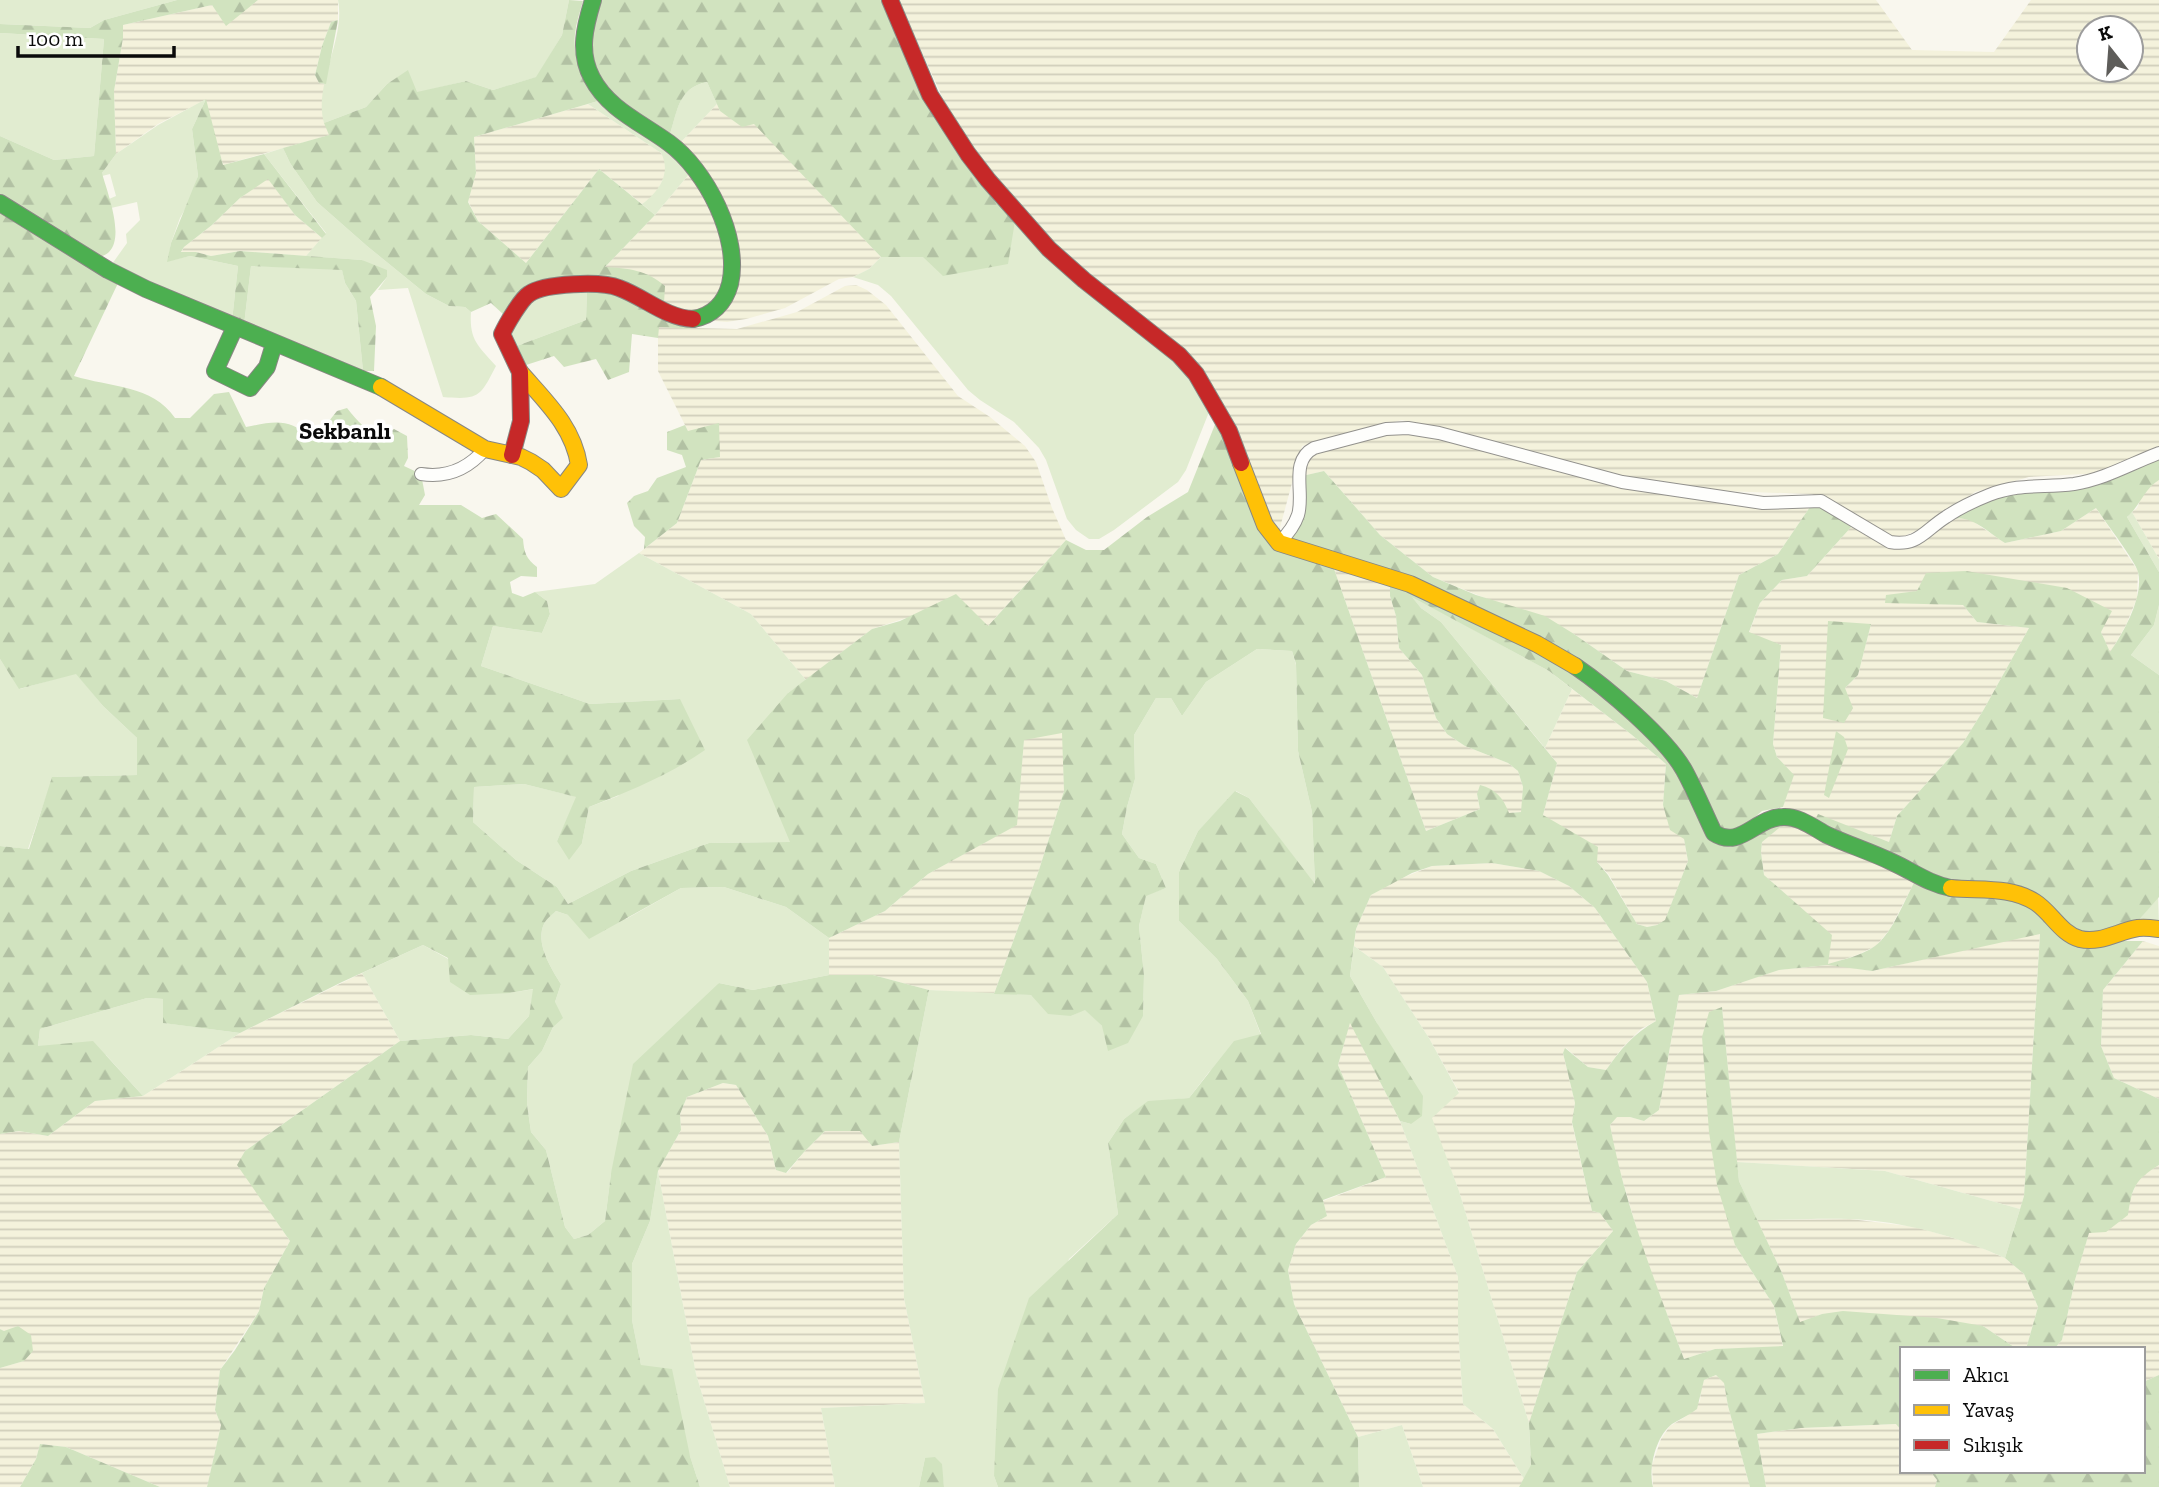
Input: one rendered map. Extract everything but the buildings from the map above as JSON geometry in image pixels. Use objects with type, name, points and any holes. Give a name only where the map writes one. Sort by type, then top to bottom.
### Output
[{"type":"street","points":[[0,203],[108,270],[274,344],[390,391],[485,449],[531,462],[561,489],[579,465],[577,450],[570,432],[520,372],[503,339],[503,329],[524,299],[535,291],[554,286],[618,286],[675,316],[691,319],[701,318],[716,309],[729,291],[732,281],[733,256],[730,243],[716,206],[698,173],[684,155],[621,110],[590,77],[582,43],[593,0]]},
{"type":"street","points":[[890,0],[930,96],[988,180],[1049,249],[1179,355],[1196,374],[1229,431],[1265,525],[1279,543],[1410,584],[1537,643],[1589,675],[1668,748],[1684,768],[1718,838],[1724,840],[1739,837],[1768,818],[1791,817],[1936,884],[1957,889],[1992,889],[2027,898],[2046,909],[2077,939],[2091,940],[2147,927],[2159,929]]},
{"type":"street","points":[[235,327],[215,371],[250,388],[267,367],[274,344]]},
{"type":"street","points":[[512,455],[521,421],[520,372]]},
{"type":"street","points":[[1279,543],[1293,526],[1297,516],[1301,499],[1300,464],[1306,454],[1314,448],[1394,428],[1439,433],[1647,487],[1763,503],[1821,500],[1890,542],[1897,543],[1921,538],[1947,516],[1990,494],[2021,486],[2071,484],[2094,480],[2159,453]]},
{"type":"street","points":[[421,474],[440,475],[461,469],[471,464],[485,449]]},
{"type":"shaded area","points":[[258,0],[338,0],[338,20],[331,22],[315,75],[319,83],[326,84],[322,109],[330,135],[223,165],[205,100],[158,124],[116,154],[114,91],[123,25],[212,5],[226,25]]},
{"type":"shaded area","points":[[898,0],[1876,0],[1912,50],[1994,52],[2031,0],[2159,0],[2159,447],[2103,473],[2029,477],[1975,492],[1920,529],[1897,539],[1812,494],[1662,489],[1402,420],[1302,446],[1278,535],[1210,382],[1144,320],[1025,219],[950,114]]},
{"type":"shaded area","points":[[588,104],[661,153],[666,162],[666,173],[655,195],[642,204],[599,169],[526,263],[478,221],[468,201],[476,173],[474,137]]},
{"type":"shaded area","points":[[717,104],[720,111],[754,123],[881,257],[869,269],[853,277],[839,279],[785,308],[746,319],[714,321],[729,304],[739,268],[680,143]]},
{"type":"shaded area","points":[[690,173],[718,227],[725,250],[724,286],[707,309],[682,312],[604,268],[655,215]]},
{"type":"shaded area","points":[[268,178],[295,215],[322,238],[306,256],[240,251],[211,256],[196,252],[181,253],[184,247],[240,198]]},
{"type":"shaded area","points":[[856,285],[886,305],[958,396],[990,417],[1025,446],[1036,462],[1066,540],[987,627],[906,618],[872,629],[806,680],[751,614],[639,553],[677,523],[701,460],[719,457],[688,431],[658,371],[658,327],[737,329],[797,312],[845,286]]},
{"type":"shaded area","points":[[1389,432],[1430,435],[1623,486],[1669,495],[1761,508],[1812,504],[1778,554],[1739,575],[1697,698],[1666,681],[1627,671],[1574,634],[1433,577],[1380,535],[1324,471],[1302,476],[1305,460],[1313,454]]},
{"type":"shaded area","points":[[2159,480],[2159,559],[2132,512],[2137,508],[2142,496]]},
{"type":"shaded area","points":[[2096,508],[2138,571],[2137,598],[2110,653],[2101,632],[1917,591],[1885,602],[1963,605],[1977,622],[2029,628],[1963,743],[1897,816],[1889,842],[1818,815],[1814,822],[1783,807],[1793,775],[1777,757],[1773,744],[1781,645],[1749,633],[1760,603],[1782,580],[1807,576],[1853,525],[1889,547],[1960,517],[1971,520],[2005,543],[2061,531]],"holes":[[[1871,624],[1858,675],[1845,688]]]},
{"type":"shaded area","points":[[1333,566],[1390,582],[1399,648],[1422,675],[1436,718],[1447,734],[1465,746],[1508,763],[1518,771],[1523,787],[1522,812],[1509,813],[1477,794],[1480,809],[1426,831]]},
{"type":"shaded area","points":[[1572,689],[1666,764],[1663,805],[1684,839],[1688,861],[1665,921],[1657,925],[1647,927],[1637,924],[1609,875],[1543,815],[1557,763],[1545,748]]},
{"type":"shaded area","points":[[1063,732],[1064,791],[1038,873],[994,994],[929,990],[873,975],[829,975],[829,938],[885,911],[928,874],[1016,825],[1024,739]]},
{"type":"shaded area","points":[[1785,823],[1797,826],[1915,881],[1890,929],[1876,946],[1830,964],[1872,971],[2040,933],[2024,1196],[2020,1209],[1885,1171],[1737,1162],[1722,1008],[1709,1013],[1735,1245],[1774,1306],[1783,1347],[1715,1349],[1684,1359],[1644,1254],[1615,1154],[1610,1125],[1616,1117],[1644,1121],[1659,1110],[1679,995],[1716,991],[1778,970],[1828,965],[1793,901],[1764,875],[1762,841]]},
{"type":"shaded area","points":[[1492,863],[1539,871],[1569,886],[1595,908],[1647,982],[1656,1021],[1641,1029],[1621,1049],[1606,1070],[1588,1067],[1566,1048],[1563,1053],[1575,1103],[1572,1123],[1592,1211],[1600,1213],[1613,1231],[1577,1272],[1529,1423],[1459,1191],[1431,1118],[1459,1092],[1429,1038],[1383,967],[1354,946],[1356,929],[1371,895],[1397,880],[1432,866]]},
{"type":"shaded area","points":[[2143,941],[2159,946],[2159,1099],[2114,1078],[2101,1046],[2103,990]]},
{"type":"shaded area","points":[[362,973],[400,1041],[245,1151],[238,1165],[290,1241],[264,1288],[259,1311],[220,1370],[215,1410],[221,1425],[207,1487],[160,1487],[66,1447],[40,1444],[36,1459],[20,1487],[0,1487],[0,1368],[24,1361],[0,1329],[0,1134],[19,1131],[48,1136],[95,1101],[143,1096],[240,1033]]},
{"type":"shaded area","points":[[1350,1022],[1400,1121],[1458,1277],[1463,1404],[1493,1429],[1524,1479],[1519,1487],[1423,1487],[1402,1425],[1358,1437],[1294,1304],[1288,1270],[1296,1244],[1311,1225],[1327,1216],[1323,1201],[1386,1177],[1338,1065]]},
{"type":"shaded area","points":[[723,1083],[736,1085],[768,1136],[776,1170],[787,1173],[825,1131],[861,1131],[872,1146],[899,1142],[904,1298],[925,1403],[821,1408],[835,1487],[730,1487],[696,1374],[658,1171],[681,1130],[680,1114],[687,1097]]},
{"type":"shaded area","points":[[2159,1165],[2159,1375],[2145,1381],[2145,1347],[2056,1347],[2062,1340],[2089,1232],[2130,1199],[2139,1177]]},
{"type":"shaded area","points":[[1850,1219],[1916,1227],[1970,1243],[2005,1258],[2024,1274],[2038,1307],[2027,1347],[2014,1347],[1983,1326],[1822,1314],[1800,1323],[1782,1273],[1757,1220]]},
{"type":"shaded area","points":[[1716,1375],[1724,1382],[1750,1487],[1653,1487],[1652,1465],[1661,1439],[1670,1426],[1685,1417],[1700,1401],[1704,1380]]},
{"type":"shaded area","points":[[1897,1424],[1900,1428],[1900,1473],[1932,1473],[1937,1480],[1935,1487],[1766,1487],[1757,1434],[1801,1428]]},
{"type":"green space","points":[[0,0],[177,0],[104,20],[90,28],[0,24]]},
{"type":"green space","points":[[177,0],[258,0],[226,26],[212,5],[123,25],[114,91],[116,154],[102,173],[113,214],[115,236],[109,252],[99,258],[0,197],[0,136],[54,160],[94,156],[104,39],[0,33],[0,24],[90,28],[104,20]]},
{"type":"green space","points":[[338,0],[569,0],[562,35],[537,77],[493,90],[466,81],[416,93],[408,71],[387,84],[366,107],[324,123],[323,93],[338,30]]},
{"type":"green space","points":[[569,0],[583,1],[576,30],[576,52],[585,78],[598,101],[474,137],[476,173],[468,202],[478,221],[526,263],[599,169],[655,215],[605,267],[622,268],[651,276],[665,286],[664,303],[621,281],[576,278],[533,284],[521,292],[504,315],[491,303],[471,312],[465,307],[449,306],[426,294],[317,202],[283,148],[329,135],[324,123],[366,107],[387,84],[408,70],[417,92],[466,81],[493,90],[536,77],[562,35]]},
{"type":"green space","points":[[600,0],[884,0],[892,18],[1015,221],[1008,264],[943,276],[923,257],[881,257],[754,124],[742,127],[720,111],[707,82],[690,89],[685,95],[670,134],[643,117],[616,98],[605,86],[590,59],[589,43]]},
{"type":"green space","points":[[338,20],[326,84],[319,83],[315,75],[322,46],[331,22]]},
{"type":"green space","points":[[0,33],[104,39],[94,156],[54,160],[0,136]]},
{"type":"green space","points":[[707,82],[717,104],[680,143],[670,134],[681,101],[690,89]]},
{"type":"green space","points":[[206,99],[192,129],[198,176],[171,243],[168,261],[190,256],[238,266],[232,321],[112,264],[127,243],[126,234],[140,220],[137,202],[111,208],[109,199],[116,196],[110,174],[102,176],[102,173],[116,154],[158,125]]},
{"type":"green space","points":[[206,99],[223,165],[264,154],[326,234],[322,238],[295,215],[268,179],[240,198],[181,252],[211,256],[240,251],[362,260],[387,270],[387,277],[370,297],[376,326],[374,371],[363,371],[356,301],[345,283],[342,270],[251,266],[244,325],[232,321],[238,266],[190,256],[167,262],[171,243],[198,176],[192,129]]},
{"type":"green space","points":[[598,101],[679,159],[690,173],[655,215],[642,204],[662,182],[665,168],[661,153],[588,104]]},
{"type":"green space","points":[[283,148],[317,202],[367,246],[426,294],[449,306],[465,307],[471,312],[474,337],[496,366],[482,390],[471,397],[443,397],[408,288],[378,290],[387,277],[362,260],[306,256],[326,233],[264,154]]},
{"type":"green space","points":[[0,207],[119,281],[74,376],[143,393],[166,407],[175,418],[190,418],[214,394],[229,392],[246,427],[288,424],[310,438],[325,432],[337,411],[347,408],[367,429],[384,436],[394,429],[407,436],[408,458],[404,466],[421,474],[425,495],[419,505],[461,505],[482,518],[496,514],[523,539],[526,555],[537,567],[537,577],[521,576],[510,582],[512,593],[523,597],[535,592],[547,601],[550,614],[542,633],[493,626],[481,666],[590,704],[680,699],[705,750],[663,775],[589,807],[582,843],[569,860],[557,841],[576,797],[524,784],[474,787],[473,822],[516,860],[557,887],[568,904],[631,871],[709,843],[790,842],[747,740],[788,693],[872,629],[900,621],[956,594],[988,626],[1066,540],[1086,550],[1104,550],[1147,517],[1188,492],[1216,422],[1220,423],[1266,540],[1333,566],[1426,831],[1480,809],[1477,794],[1480,785],[1498,795],[1509,813],[1521,812],[1523,787],[1518,771],[1508,763],[1465,746],[1447,734],[1436,718],[1422,675],[1399,648],[1390,582],[1567,667],[1644,729],[1682,776],[1710,840],[1730,847],[1740,844],[1768,823],[1785,823],[1762,842],[1764,875],[1832,935],[1828,964],[1875,946],[1892,925],[1915,881],[1989,894],[2033,906],[2062,935],[2114,941],[2143,941],[2103,990],[2101,1046],[2114,1078],[2159,1099],[2159,1165],[2136,1185],[2128,1215],[2106,1232],[2089,1233],[2062,1340],[2056,1347],[2027,1347],[2038,1307],[2024,1274],[2005,1258],[2024,1196],[2040,934],[1872,971],[1828,965],[1779,970],[1716,991],[1679,995],[1659,1110],[1644,1121],[1617,1117],[1610,1125],[1632,1214],[1684,1359],[1715,1349],[1783,1346],[1774,1306],[1735,1245],[1717,1185],[1709,1132],[1702,1037],[1709,1012],[1722,1007],[1739,1181],[1782,1273],[1800,1322],[1822,1314],[1843,1311],[1937,1318],[1983,1326],[2014,1347],[1900,1347],[1900,1429],[1896,1424],[1801,1428],[1757,1434],[1766,1487],[1750,1487],[1724,1383],[1716,1375],[1704,1380],[1697,1409],[1672,1424],[1662,1436],[1653,1462],[1653,1487],[1519,1487],[1531,1465],[1529,1423],[1577,1272],[1613,1231],[1600,1213],[1592,1211],[1572,1122],[1575,1103],[1563,1053],[1565,1048],[1588,1067],[1606,1070],[1628,1042],[1656,1021],[1647,982],[1595,908],[1569,886],[1539,871],[1492,863],[1432,866],[1412,873],[1371,895],[1356,929],[1350,976],[1423,1096],[1422,1116],[1411,1124],[1400,1121],[1350,1023],[1338,1065],[1386,1177],[1323,1200],[1327,1216],[1311,1225],[1296,1244],[1288,1270],[1294,1304],[1358,1437],[1359,1487],[998,1487],[994,1476],[998,1389],[1029,1298],[1118,1214],[1108,1143],[1124,1119],[1148,1101],[1189,1098],[1234,1041],[1261,1034],[1248,1001],[1217,959],[1179,921],[1179,872],[1198,831],[1235,791],[1249,798],[1315,884],[1312,812],[1298,751],[1296,664],[1292,651],[1257,649],[1206,682],[1182,716],[1171,698],[1156,698],[1134,735],[1135,779],[1122,834],[1139,858],[1156,864],[1166,888],[1146,896],[1139,926],[1144,975],[1143,1016],[1128,1043],[1108,1051],[1102,1026],[1085,1010],[1071,1016],[1048,1014],[1031,995],[994,994],[1038,873],[1064,791],[1062,733],[1024,740],[1017,825],[928,874],[885,911],[829,938],[786,907],[724,887],[681,888],[589,939],[568,915],[556,911],[545,922],[541,939],[549,963],[561,984],[555,1002],[563,1018],[553,1027],[542,1051],[528,1067],[527,1104],[531,1132],[546,1150],[565,1227],[574,1239],[588,1235],[605,1221],[611,1173],[633,1064],[719,983],[753,990],[829,975],[873,975],[929,990],[899,1142],[872,1146],[860,1131],[825,1131],[786,1173],[776,1170],[768,1136],[736,1085],[723,1083],[687,1097],[680,1114],[681,1130],[658,1171],[650,1221],[632,1264],[632,1320],[641,1365],[672,1369],[690,1456],[700,1487],[207,1487],[221,1425],[215,1410],[220,1370],[259,1311],[264,1288],[290,1241],[237,1165],[245,1151],[400,1041],[471,1035],[508,1039],[529,1016],[533,989],[470,995],[450,982],[448,958],[423,945],[240,1033],[163,1023],[163,999],[147,998],[40,1029],[38,1046],[93,1041],[143,1096],[95,1101],[48,1136],[19,1131],[0,1134],[0,846],[29,849],[52,777],[137,775],[137,738],[103,706],[76,674],[19,689],[0,659]],"holes":[[[1412,597],[1549,671],[1666,764],[1663,805],[1670,830],[1684,839],[1688,861],[1665,920],[1647,927],[1637,924],[1608,875],[1597,862],[1598,847],[1543,815],[1557,763],[1441,622],[1421,608]]]},
{"type":"green space","points":[[1015,221],[1180,363],[1209,404],[1209,412],[1186,470],[1178,482],[1099,539],[1089,539],[1067,519],[1046,460],[1039,448],[1014,422],[968,390],[891,296],[878,285],[853,277],[869,269],[881,257],[923,257]]},
{"type":"green space","points":[[251,266],[342,269],[345,283],[356,301],[363,371],[244,325]]},
{"type":"green space","points":[[587,289],[586,320],[514,347],[509,334],[511,327],[537,295]]},
{"type":"green space","points":[[587,289],[605,289],[693,329],[659,327],[658,338],[632,334],[629,372],[608,380],[596,359],[564,367],[554,356],[526,365],[514,347],[586,320]]},
{"type":"green space","points":[[719,423],[720,457],[701,460],[677,523],[644,549],[645,537],[634,526],[627,503],[634,496],[648,491],[657,478],[686,467],[682,455],[667,450],[667,432],[685,425],[688,431]]},
{"type":"green space","points":[[2159,458],[2159,480],[2127,517],[2159,572],[2159,605],[2154,625],[2131,655],[2159,675],[2159,897],[2138,921],[2089,934],[2078,933],[2034,892],[2014,885],[1941,877],[1814,822],[1818,814],[1889,842],[1897,816],[1963,743],[2029,628],[1977,622],[1963,605],[1885,603],[1886,595],[1917,591],[1926,573],[1966,571],[2067,588],[2112,611],[2101,632],[2110,652],[2132,614],[2138,592],[2138,572],[2096,508],[2061,531],[2005,543],[1973,522],[1952,519],[1996,497],[2023,489],[2050,489]]},
{"type":"green space","points":[[1324,471],[1380,535],[1433,577],[1476,595],[1545,616],[1627,671],[1666,681],[1697,698],[1739,575],[1778,554],[1812,504],[1824,507],[1853,525],[1807,576],[1782,580],[1760,603],[1749,632],[1781,645],[1773,744],[1777,757],[1794,775],[1783,807],[1762,811],[1734,833],[1719,831],[1690,768],[1553,648],[1286,541],[1302,476]]},
{"type":"green space","points":[[2132,512],[2159,559],[2159,572],[2127,517]]},
{"type":"green space","points":[[639,553],[751,614],[806,680],[788,693],[791,842],[709,843],[631,871],[568,904],[557,887],[516,860],[473,822],[474,787],[524,784],[577,797],[557,841],[582,843],[589,807],[618,796],[680,699],[590,704],[481,666],[493,626],[542,633],[550,614],[547,601],[535,592],[595,584]]},
{"type":"green space","points":[[1410,595],[1549,671],[1572,689],[1545,748],[1441,622],[1421,608]]},
{"type":"green space","points":[[2159,605],[2159,675],[2131,655],[2154,625]]},
{"type":"green space","points":[[1828,621],[1871,624],[1858,675],[1845,688],[1853,708],[1844,723],[1823,718]]},
{"type":"green space","points":[[1257,649],[1292,651],[1296,665],[1298,751],[1312,812],[1315,885],[1249,798],[1236,791],[1198,831],[1179,872],[1179,921],[1217,959],[1248,1001],[1261,1035],[1209,1072],[1189,1098],[1148,1102],[1124,1119],[1108,1143],[1118,1214],[1069,1259],[994,1476],[998,1487],[944,1487],[943,1479],[925,1458],[919,1487],[835,1487],[821,1408],[925,1403],[904,1298],[899,1142],[929,990],[1031,995],[1071,1016],[1085,1009],[1102,1026],[1143,1016],[1144,975],[1139,926],[1146,895],[1166,888],[1156,864],[1139,858],[1122,834],[1135,779],[1134,735],[1156,698],[1171,698],[1182,716],[1206,682]]},
{"type":"green space","points":[[0,659],[20,689],[76,673],[103,706],[137,738],[137,775],[53,777],[28,849],[0,846]]},
{"type":"green space","points":[[1836,731],[1844,737],[1848,749],[1829,798],[1824,795]]},
{"type":"green space","points":[[724,887],[786,907],[829,938],[829,975],[753,990],[719,983],[611,1173],[605,1221],[588,1235],[574,1239],[565,1227],[546,1150],[531,1132],[527,1104],[528,1067],[542,1051],[553,1027],[555,1002],[561,984],[543,947],[541,939],[544,924],[556,911],[568,915],[626,919],[681,888]]},
{"type":"green space","points":[[2158,897],[2159,923],[2138,921]]},
{"type":"green space","points":[[423,945],[510,993],[534,989],[529,1016],[508,1039],[471,1035],[400,1041],[362,973]]},
{"type":"green space","points":[[1354,946],[1383,967],[1429,1038],[1459,1093],[1432,1118],[1459,1191],[1529,1423],[1531,1466],[1524,1479],[1493,1429],[1463,1404],[1458,1277],[1400,1121],[1411,1124],[1377,1023],[1350,976]]},
{"type":"green space","points":[[147,998],[163,999],[164,1023],[240,1033],[143,1096],[106,1055],[38,1046],[40,1029]]},
{"type":"green space","points":[[1737,1162],[1885,1171],[2020,1209],[2005,1258],[1968,1243],[1909,1226],[1869,1220],[1757,1220],[1739,1181]]},
{"type":"green space","points":[[658,1171],[696,1374],[730,1487],[700,1487],[690,1456],[641,1365],[632,1320],[632,1264],[650,1221]]},
{"type":"green space","points":[[18,1326],[31,1335],[33,1351],[24,1361],[0,1368],[0,1329],[4,1331]]},
{"type":"green space","points":[[2159,1375],[2159,1487],[1935,1487],[1937,1480],[1932,1473],[2145,1473],[2145,1381]]},
{"type":"green space","points":[[1402,1425],[1423,1487],[1359,1487],[1358,1437]]},
{"type":"green space","points":[[40,1444],[66,1447],[160,1487],[20,1487],[36,1459]]},
{"type":"green space","points":[[935,1457],[942,1464],[944,1487],[919,1487],[925,1458]]},
{"type":"traffic: fast","points":[[593,0],[585,29],[584,49],[592,78],[616,107],[683,155],[707,187],[725,226],[732,266],[728,291],[712,312],[693,319]]},
{"type":"traffic: fast","points":[[0,203],[108,270],[146,289],[381,387]]},
{"type":"traffic: fast","points":[[235,327],[215,371],[250,388],[267,367],[274,344]]},
{"type":"traffic: fast","points":[[1575,666],[1603,687],[1664,743],[1684,770],[1714,833],[1732,838],[1773,818],[1795,818],[1827,835],[1951,888]]},
{"type":"traffic: slow","points":[[381,387],[485,449],[531,462],[561,489],[579,465],[576,451],[557,415],[520,372]]},
{"type":"traffic: slow","points":[[1241,463],[1265,525],[1279,543],[1410,584],[1537,644],[1575,666]]},
{"type":"traffic: slow","points":[[1951,888],[2015,893],[2041,906],[2067,933],[2080,939],[2102,939],[2138,928],[2159,929]]},
{"type":"traffic: jam","points":[[890,0],[930,95],[968,154],[1049,249],[1179,355],[1196,374],[1229,431],[1241,463]]},
{"type":"traffic: jam","points":[[512,455],[521,421],[520,372],[502,334],[518,306],[529,294],[560,285],[611,286],[664,311],[693,319]]},
{"type":"district","name":"Sekbanlı","points":[[345,430]]}]
